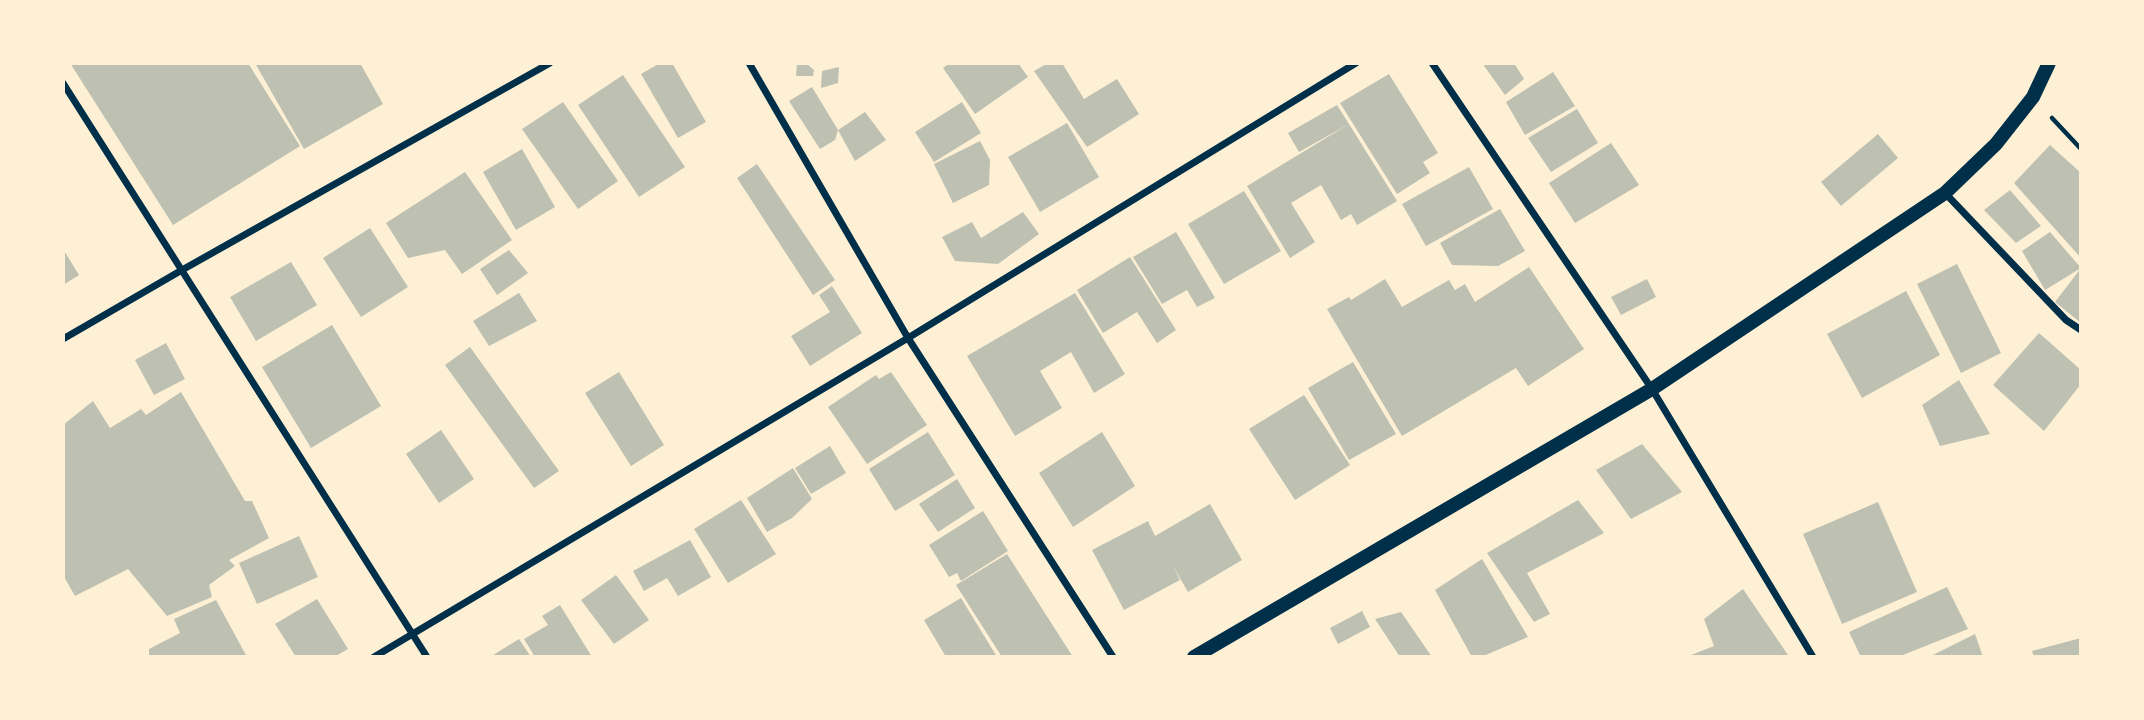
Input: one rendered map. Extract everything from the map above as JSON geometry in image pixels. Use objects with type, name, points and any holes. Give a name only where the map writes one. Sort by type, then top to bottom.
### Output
[{"type":"main road","points":[[1194,657],[1652,389],[1945,193],[1996,144],[2033,97],[2049,63]]},
{"type":"street","points":[[63,339],[550,63]]},
{"type":"street","points":[[748,63],[908,338],[1113,657]]},
{"type":"street","points":[[374,657],[908,338],[1356,63]]},
{"type":"street","points":[[1432,63],[1652,389],[1813,657]]},
{"type":"street","points":[[63,83],[427,657]]},
{"type":"street","points":[[1945,193],[2066,320],[2081,330]]},
{"type":"path","points":[[2033,97],[2081,149]]},
{"type":"building","points":[[70,63],[248,63],[300,146],[173,225]]},
{"type":"building","points":[[255,63],[360,63],[383,104],[304,149]]},
{"type":"building","points":[[660,63],[672,63],[706,122],[678,138],[641,74]]},
{"type":"building","points":[[797,63],[806,63],[814,70],[813,76],[796,76]]},
{"type":"building","points":[[950,63],[1018,63],[1028,77],[975,114],[943,68]]},
{"type":"building","points":[[1048,63],[1062,63],[1084,99],[1117,79],[1139,114],[1087,147],[1034,71]]},
{"type":"building","points":[[1482,63],[1514,63],[1524,79],[1505,95]]},
{"type":"building","points":[[839,67],[838,83],[821,88],[822,71]]},
{"type":"building","points":[[1553,72],[1575,106],[1525,135],[1506,102]]},
{"type":"building","points":[[1389,74],[1438,153],[1423,162],[1430,173],[1397,194],[1340,103]]},
{"type":"building","points":[[623,75],[685,167],[639,197],[578,105]]},
{"type":"building","points":[[812,87],[838,130],[835,140],[820,149],[789,101]]},
{"type":"building","points":[[563,102],[618,181],[578,209],[522,129]]},
{"type":"building","points":[[962,102],[981,133],[934,162],[915,132]]},
{"type":"building","points":[[1337,105],[1349,124],[1299,152],[1288,133]]},
{"type":"building","points":[[1577,109],[1598,143],[1551,172],[1528,138]]},
{"type":"building","points":[[865,112],[886,140],[855,161],[838,130]]},
{"type":"building","points":[[1067,123],[1099,177],[1040,212],[1008,157]]},
{"type":"building","points":[[1349,124],[1397,201],[1357,225],[1351,214],[1341,220],[1321,185],[1291,203],[1315,242],[1290,258],[1247,186]]},
{"type":"building","points":[[1878,134],[1898,158],[1841,206],[1821,182]]},
{"type":"building","points":[[980,141],[990,160],[989,185],[953,203],[934,164]]},
{"type":"building","points":[[1611,143],[1639,185],[1575,223],[1549,183]]},
{"type":"building","points":[[2050,145],[2081,173],[2081,258],[2014,183]]},
{"type":"building","points":[[522,149],[555,207],[516,230],[483,172]]},
{"type":"building","points":[[757,164],[835,280],[813,295],[737,178]]},
{"type":"building","points":[[1469,167],[1493,209],[1426,246],[1402,204]]},
{"type":"building","points":[[465,172],[512,240],[462,274],[445,250],[408,258],[386,223]]},
{"type":"building","points":[[2010,190],[2041,226],[2016,243],[1984,210]]},
{"type":"building","points":[[1244,191],[1281,251],[1224,284],[1188,224]]},
{"type":"building","points":[[1500,209],[1525,251],[1498,266],[1452,265],[1440,243]]},
{"type":"building","points":[[1023,212],[1039,234],[998,264],[955,261],[942,237],[972,222],[981,238]]},
{"type":"building","points":[[370,228],[408,287],[361,317],[323,258]]},
{"type":"building","points":[[1176,232],[1215,298],[1197,307],[1187,290],[1162,304],[1133,257]]},
{"type":"building","points":[[2050,232],[2081,268],[2045,290],[2022,251]]},
{"type":"building","points":[[63,249],[79,275],[63,285]]},
{"type":"building","points":[[509,250],[528,273],[497,295],[480,269]]},
{"type":"building","points":[[1130,257],[1176,330],[1157,343],[1137,312],[1103,333],[1077,290]]},
{"type":"building","points":[[291,262],[317,305],[256,341],[230,297]]},
{"type":"building","points":[[1957,264],[2001,353],[1961,373],[1917,284]]},
{"type":"building","points":[[1529,267],[1584,349],[1528,386],[1516,368],[1402,436],[1327,309],[1349,297],[1351,300],[1385,279],[1402,307],[1449,280],[1455,290],[1465,284],[1475,302]]},
{"type":"building","points":[[2081,268],[2081,323],[2055,302]]},
{"type":"building","points":[[1647,279],[1656,297],[1621,315],[1611,297]]},
{"type":"building","points":[[832,286],[862,333],[810,366],[791,336],[830,312],[819,295]]},
{"type":"building","points":[[1906,291],[1940,355],[1862,398],[1827,334]]},
{"type":"building","points":[[519,293],[537,321],[489,346],[473,321]]},
{"type":"building","points":[[1075,293],[1125,374],[1094,393],[1071,352],[1040,371],[1062,408],[1015,436],[967,356]]},
{"type":"building","points":[[332,325],[381,406],[311,448],[262,367]]},
{"type":"building","points":[[2039,333],[2081,370],[2081,384],[2044,431],[1993,385]]},
{"type":"building","points":[[166,343],[185,379],[154,395],[135,360]]},
{"type":"building","points":[[470,347],[559,471],[534,488],[445,365]]},
{"type":"building","points":[[1353,362],[1396,434],[1349,460],[1308,388]]},
{"type":"building","points":[[619,372],[664,445],[631,466],[585,393]]},
{"type":"building","points":[[891,372],[927,425],[867,464],[828,407],[876,375],[879,379]]},
{"type":"building","points":[[1959,380],[1990,434],[1940,446],[1922,405]]},
{"type":"building","points":[[181,392],[245,501],[252,501],[269,538],[229,560],[235,566],[209,585],[212,597],[167,616],[128,569],[75,596],[63,575],[63,425],[93,401],[110,428],[141,409],[146,415]]},
{"type":"building","points":[[1304,395],[1350,465],[1295,500],[1249,429]]},
{"type":"building","points":[[441,430],[474,479],[439,503],[406,454]]},
{"type":"building","points":[[928,432],[955,475],[895,511],[869,469]]},
{"type":"building","points":[[1102,432],[1135,486],[1073,527],[1039,473]]},
{"type":"building","points":[[1642,444],[1682,492],[1631,519],[1596,470]]},
{"type":"building","points":[[830,446],[846,473],[811,494],[795,468]]},
{"type":"building","points":[[793,468],[812,499],[792,518],[767,532],[747,498]]},
{"type":"building","points":[[957,479],[975,508],[938,532],[919,504]]},
{"type":"building","points":[[741,500],[776,554],[728,583],[694,529]]},
{"type":"building","points":[[1578,500],[1604,533],[1527,573],[1550,614],[1534,622],[1487,553]]},
{"type":"building","points":[[1878,502],[1917,592],[1842,624],[1803,534]]},
{"type":"building","points":[[1210,504],[1242,560],[1188,592],[1173,566],[1180,580],[1124,610],[1092,550],[1148,521],[1155,536]]},
{"type":"building","points":[[983,511],[1008,551],[961,581],[957,573],[949,577],[929,545]]},
{"type":"building","points":[[299,536],[318,577],[257,604],[239,563]]},
{"type":"building","points":[[690,540],[711,577],[678,596],[667,578],[644,591],[633,571]]},
{"type":"building","points":[[1007,554],[1073,657],[1002,657],[956,585]]},
{"type":"building","points":[[1482,559],[1528,637],[1481,657],[1472,657],[1435,590]]},
{"type":"building","points":[[616,575],[649,620],[614,644],[581,600]]},
{"type":"building","points":[[1947,587],[1968,629],[1898,657],[1861,657],[1849,632]]},
{"type":"building","points":[[1743,589],[1788,655],[1686,657],[1714,646],[1704,619]]},
{"type":"building","points":[[961,598],[997,657],[946,657],[924,620]]},
{"type":"building","points":[[317,599],[348,649],[334,657],[296,657],[275,624]]},
{"type":"building","points":[[216,600],[247,657],[149,657],[149,649],[180,633],[174,619]]},
{"type":"building","points":[[560,605],[592,657],[535,657],[524,639],[548,625],[542,616]]},
{"type":"building","points":[[1362,611],[1370,627],[1338,644],[1330,628]]},
{"type":"building","points":[[1401,612],[1432,657],[1400,657],[1375,619]]},
{"type":"building","points":[[1975,634],[1983,657],[1929,657]]},
{"type":"building","points":[[2081,638],[2081,657],[2034,657],[2032,651]]},
{"type":"building","points":[[519,639],[531,657],[490,657]]}]
